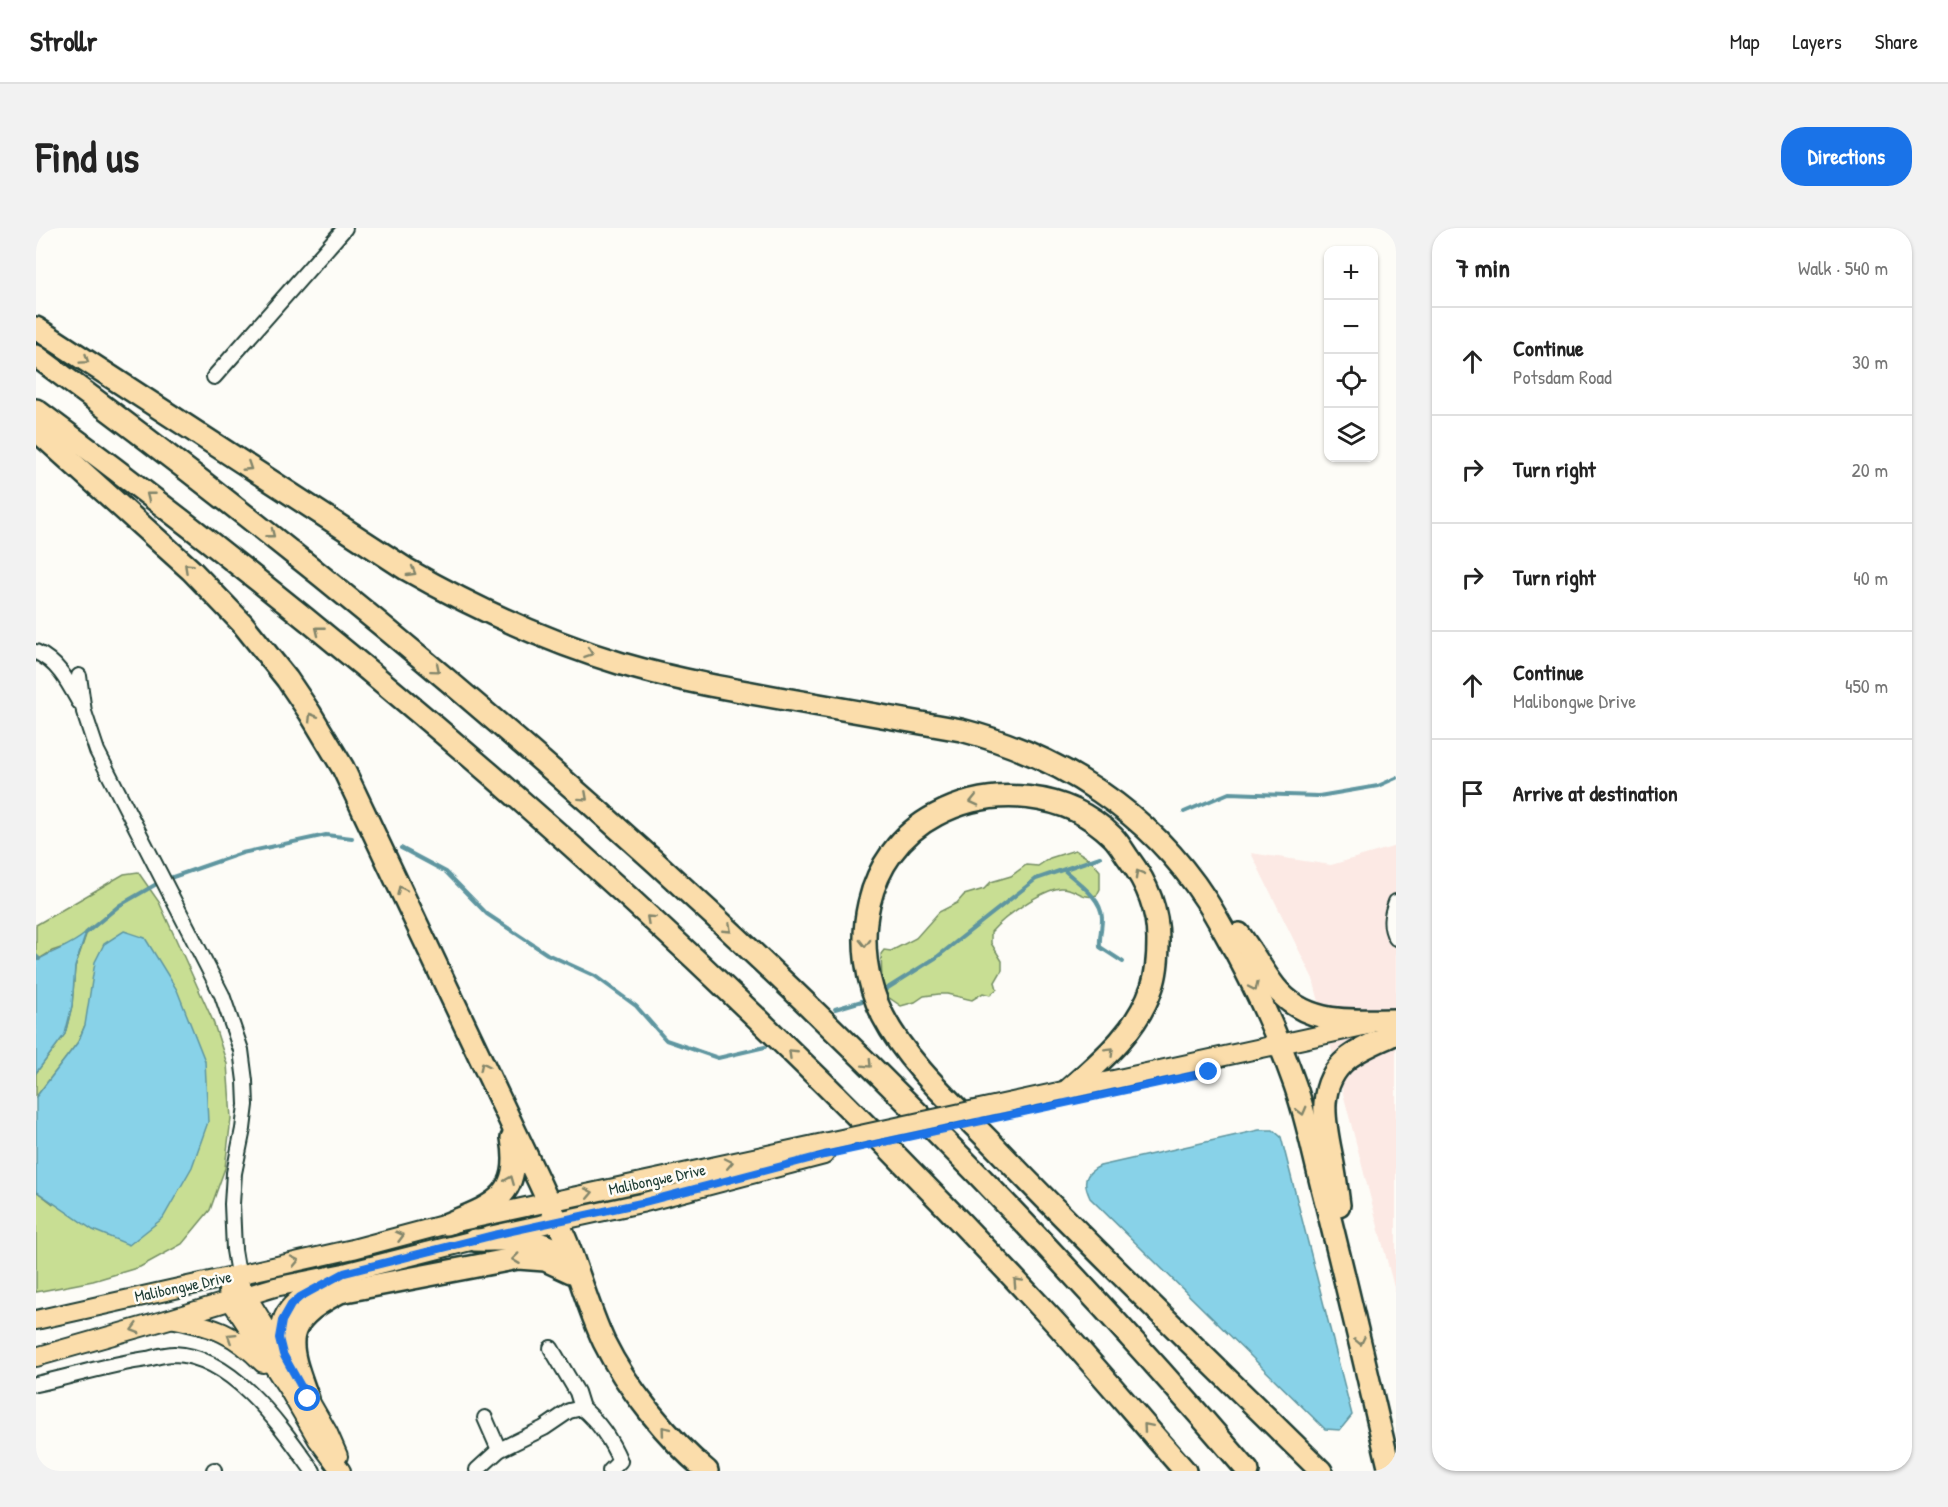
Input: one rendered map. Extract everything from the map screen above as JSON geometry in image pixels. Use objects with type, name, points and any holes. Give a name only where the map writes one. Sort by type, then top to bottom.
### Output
[{"type":"highway","points":[[36,328],[372,548],[435,585],[490,613],[561,643],[662,675],[705,685],[961,730],[1015,746],[1065,770],[1118,805],[1162,846],[1206,899],[1228,918],[1276,988],[1288,1000],[1303,1010],[1339,1021],[1396,1026]]},
{"type":"highway","points":[[36,356],[231,503],[392,632],[610,820],[841,1037],[954,1150],[1143,1353],[1248,1471]]},
{"type":"highway","points":[[36,410],[174,513],[364,667],[565,841],[674,941],[899,1159],[1020,1285],[1185,1471]]},
{"type":"highway","points":[[36,430],[208,586],[242,623],[287,679],[310,713],[343,768],[510,1119],[552,1211],[604,1342],[621,1371],[665,1431],[707,1471]]},
{"type":"highway","points":[[1067,1090],[1126,1036],[1145,1005],[1154,984],[1158,958],[1158,931],[1153,905],[1139,873],[1113,837],[1077,813],[1044,800],[1020,796],[994,796],[968,801],[935,815],[911,833],[889,859],[872,893],[865,924],[866,959],[874,996],[884,1018],[907,1054],[1010,1162],[1098,1252],[1321,1471]]},
{"type":"highway","points":[[1206,899],[1251,980],[1275,1030],[1296,1086],[1347,1284],[1389,1471]]},
{"type":"highway","points":[[1347,1284],[1342,1226],[1325,1124],[1325,1100],[1333,1075],[1345,1060],[1396,1026]]},
{"type":"highway","points":[[447,1224],[488,1207],[504,1193],[512,1178],[516,1158],[510,1119]]},
{"type":"highway","points":[[474,1240],[519,1241],[551,1248],[558,1253],[588,1302]]},
{"type":"highway","points":[[299,1395],[293,1336],[305,1314],[340,1292],[518,1258],[545,1260],[571,1272]]},
{"type":"main road","points":[[1281,1050],[1396,1026]]},
{"type":"main road","name":"Malibongwe Drive","points":[[36,1320],[353,1249],[447,1224],[552,1211],[980,1115],[1209,1072],[1281,1050]]},
{"type":"main road","name":"Malibongwe Drive","points":[[980,1115],[1067,1090],[1281,1050]]},
{"type":"main road","name":"Malibongwe Drive","points":[[36,1357],[275,1287],[344,1273],[474,1240],[552,1211]]},
{"type":"main road","points":[[299,1395],[279,1338],[285,1313],[300,1297],[344,1273]]},
{"type":"main road","points":[[233,1275],[227,1286],[283,1354]]},
{"type":"main road","points":[[238,1299],[337,1451],[341,1471]]},
{"type":"main road","points":[[172,1318],[202,1324],[231,1336],[299,1395]]},
{"type":"street","points":[[214,377],[345,228]]},
{"type":"street","points":[[36,652],[58,668],[84,712],[98,751],[227,1006],[241,1050],[246,1105],[232,1189],[233,1275]]},
{"type":"street","points":[[79,676],[84,712]]},
{"type":"street","points":[[1396,902],[1391,923],[1396,938]]},
{"type":"street","points":[[550,1348],[577,1392],[582,1408],[597,1421],[614,1447],[620,1461],[610,1471]]},
{"type":"street","points":[[36,1384],[134,1360],[174,1354],[195,1359],[223,1372],[258,1399],[313,1471]]},
{"type":"street","points":[[475,1471],[499,1450],[544,1428],[569,1412],[582,1408]]},
{"type":"street","points":[[485,1418],[499,1450]]},
{"type":"shaded area","points":[[1396,846],[1396,1295],[1313,979],[1251,853],[1331,865]]},
{"type":"green space","points":[[1075,850],[1091,860],[1100,871],[1100,889],[1097,895],[1087,896],[1066,888],[1053,890],[1023,905],[997,926],[991,932],[991,943],[1002,961],[1002,970],[995,982],[997,989],[990,995],[983,993],[972,1000],[939,994],[924,996],[915,1002],[901,1006],[888,997],[882,981],[881,954],[884,950],[891,951],[916,938],[939,912],[957,903],[964,895],[984,889],[991,882],[1011,876],[1026,865],[1038,866],[1050,858]]},
{"type":"green space","points":[[138,872],[159,902],[213,1021],[227,1064],[231,1118],[225,1168],[210,1210],[182,1244],[140,1267],[93,1281],[36,1292],[36,1191],[53,1204],[85,1025],[78,1042],[36,1097],[36,1073],[65,1034],[72,1006],[75,967],[86,935],[73,944],[52,951],[36,961],[36,925],[124,874]]},
{"type":"water","points":[[124,931],[145,938],[177,990],[205,1061],[208,1122],[192,1167],[163,1218],[129,1245],[93,1230],[36,1191],[36,1097],[78,1042],[85,1025],[95,962],[104,944]]},
{"type":"water","points":[[86,933],[75,967],[72,1006],[65,1034],[36,1073],[36,961],[74,942]]},
{"type":"water","points":[[1259,1130],[1273,1130],[1281,1137],[1352,1415],[1340,1430],[1325,1429],[1090,1198],[1086,1188],[1086,1179],[1090,1172],[1100,1166]]},
{"type":"waterway","points":[[1184,812],[1229,793],[1319,796],[1378,786],[1396,778]]},
{"type":"waterway","points":[[167,879],[242,853],[326,835],[352,838]]},
{"type":"waterway","points":[[401,848],[446,872],[487,914],[547,954],[595,976],[636,1006],[666,1040],[718,1058],[765,1047]]},
{"type":"waterway","points":[[883,991],[937,957],[1036,879],[1100,857]]},
{"type":"waterway","points":[[1064,870],[1088,891],[1098,904],[1102,918],[1100,947],[1123,962]]},
{"type":"waterway","points":[[86,933],[120,905],[160,882]]},
{"type":"waterway","points":[[36,956],[39,959]]},
{"type":"waterway","points":[[835,1009],[862,1001]]},
{"type":"route","points":[[308,1399],[283,1354],[279,1338],[282,1321],[285,1313],[300,1297],[344,1273],[494,1235],[641,1203],[824,1155],[1209,1072]]}]
